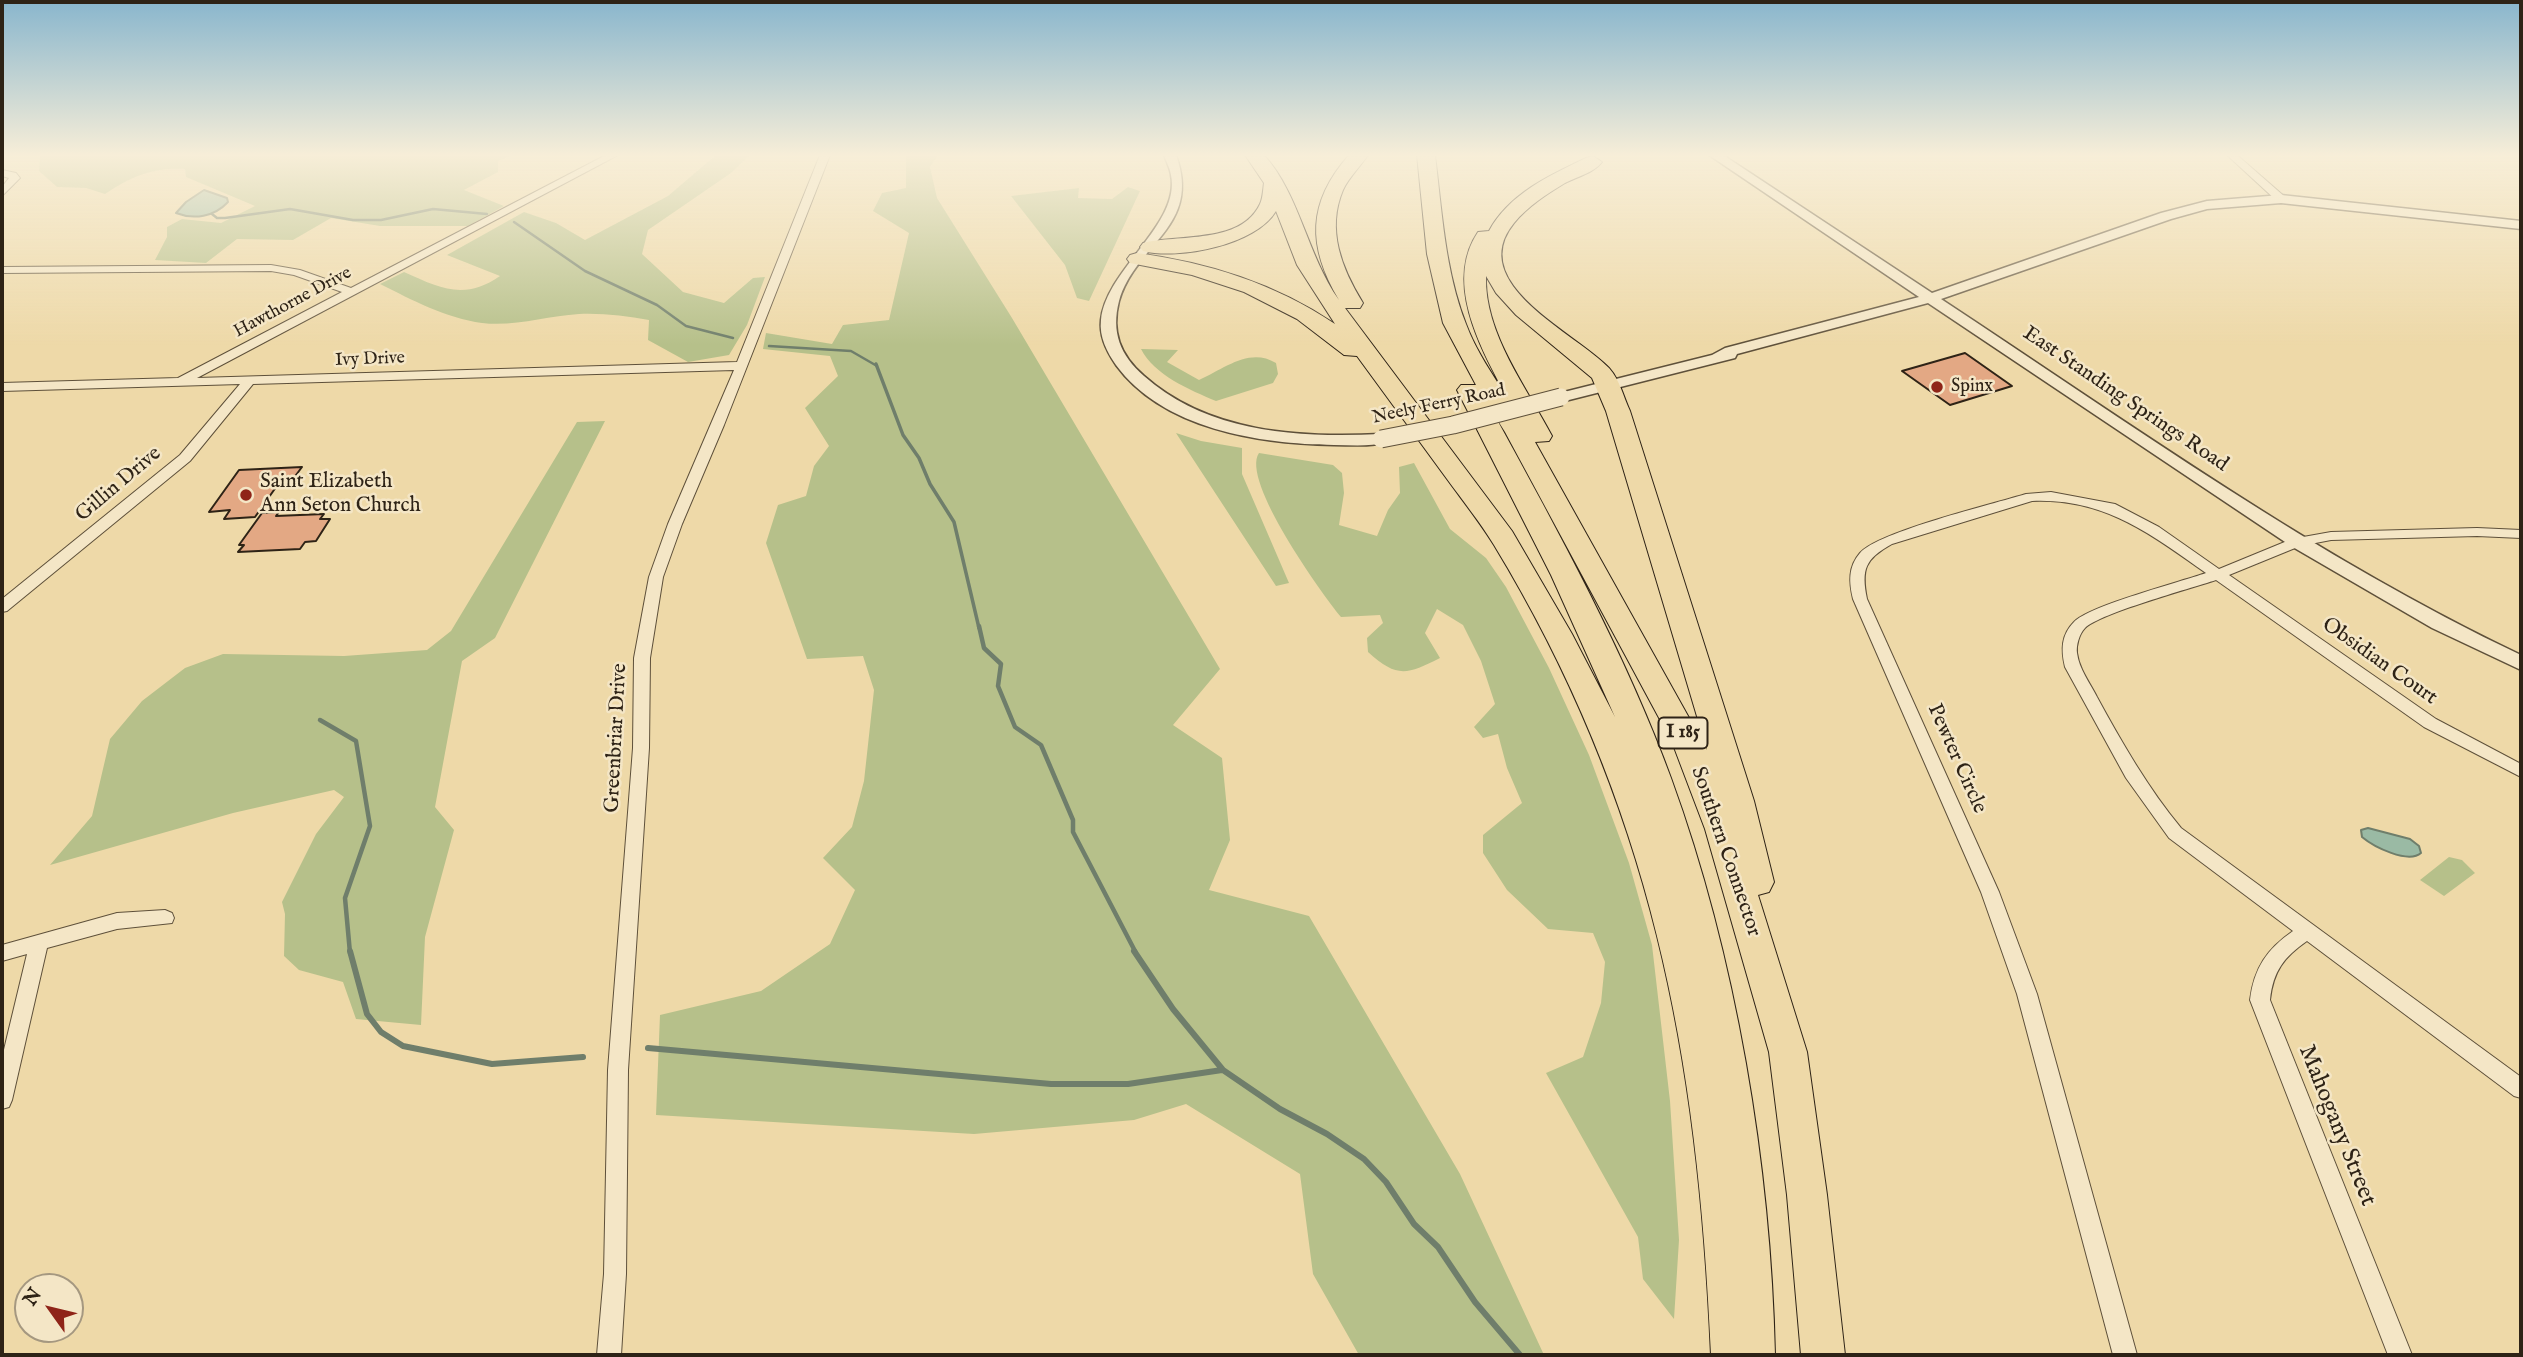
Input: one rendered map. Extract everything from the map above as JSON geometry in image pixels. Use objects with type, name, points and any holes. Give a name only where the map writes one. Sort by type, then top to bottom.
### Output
[{"type":"highway","points":[[1141,253],[1196,246],[1243,230],[1259,218]]},
{"type":"highway","points":[[1287,218],[1304,259],[1321,288],[1491,521],[1582,681],[1623,772],[1664,889],[1692,1009],[1713,1135],[1724,1226],[1733,1355]]},
{"type":"highway","points":[[1326,218],[1325,241],[1334,272],[1360,315],[1520,528],[1557,589],[1640,743]]},
{"type":"highway","name":"Southern Connector","points":[[1418,218],[1419,254],[1431,310],[1445,343],[1618,684],[1649,762],[1674,841],[1700,934],[1721,1039],[1738,1159],[1752,1299],[1753,1355]]},
{"type":"highway","name":"Southern Connector","points":[[1430,218],[1454,323],[1471,358],[1517,432],[1688,742],[1721,829],[1788,1052],[1807,1195],[1823,1355]]},
{"type":"highway","points":[[1497,218],[1483,239],[1476,259],[1473,279],[1476,301],[1484,323],[1578,514],[1603,587]]},
{"type":"highway","points":[[1508,218],[1497,233],[1491,255],[1494,270],[1507,293],[1603,376],[1618,411],[1738,801],[1777,972],[1788,1052]]},
{"type":"highway","points":[[1141,253],[1205,271],[1263,292],[1300,311],[1339,339],[1371,373],[1523,574]]},
{"type":"street","name":"Hawthorne Drive","points":[[175,384],[492,218]]},
{"type":"street","name":"Greenbriar Drive","points":[[609,1355],[615,1275],[618,1070],[641,748],[642,658],[660,564],[799,218]]},
{"type":"street","name":"Neely Ferry Road","points":[[1166,218],[1113,298],[1108,329],[1119,359],[1149,389],[1191,413],[1257,433],[1335,441],[1381,439],[1453,425],[1732,355],[1931,298],[2163,218]]},
{"type":"street","name":"East Standing Springs Road","points":[[1811,218],[2297,542],[2439,624],[2521,663]]},
{"type":"street","name":"Neely Ferry Road","points":[[2453,218],[2521,226]]},
{"type":"street","points":[[2,270],[271,268],[296,272],[352,292]]},
{"type":"street","name":"Ivy Drive","points":[[2,387],[739,366]]},
{"type":"street","name":"Gillin Drive","points":[[2,607],[185,458],[248,382]]},
{"type":"street","name":"Pewter Circle","points":[[2125,1355],[2027,994],[1990,892],[1860,599],[1856,584],[1859,564],[1868,551],[1887,541],[2031,497],[2051,496],[2083,500],[2134,518],[2219,574]]},
{"type":"street","points":[[2521,534],[2477,532],[2331,536],[2297,542],[2219,574],[2104,612],[2080,624],[2072,636],[2069,651],[2073,667],[2122,758],[2175,833],[2521,1089]]},
{"type":"street","name":"Obsidian Court","points":[[2219,574],[2430,723],[2521,771]]},
{"type":"street","points":[[2,953],[117,921],[165,918]]},
{"type":"street","name":"Mahogany Street","points":[[2308,931],[2272,957],[2262,976],[2260,1000],[2400,1355]]},
{"type":"street","points":[[2,1100],[39,943]]},
{"type":"green space","points":[[230,218],[330,218],[293,240],[237,239],[206,263],[155,260],[167,237],[167,227],[182,219],[221,223]]},
{"type":"green space","points":[[333,218],[482,218],[468,226],[380,226]]},
{"type":"green space","points":[[513,218],[542,218],[585,240],[626,218],[665,218],[648,230],[642,254],[683,292],[724,303],[753,278],[765,277],[747,325],[729,355],[688,362],[648,340],[649,320],[614,315],[567,315],[506,324],[469,321],[442,313],[380,284],[404,272],[452,289],[463,290],[487,284],[500,276],[447,255]]},
{"type":"green space","points":[[885,218],[950,218],[1012,318],[1220,669],[1173,725],[1222,758],[1230,840],[1209,890],[1309,916],[1460,1174],[1544,1355],[1359,1355],[1313,1274],[1300,1174],[1186,1104],[1134,1120],[974,1134],[656,1115],[660,1015],[761,991],[830,944],[855,890],[823,858],[852,827],[864,781],[874,690],[863,656],[807,659],[766,543],[778,505],[806,496],[814,466],[829,446],[805,408],[838,376],[830,356],[763,349],[766,333],[832,344],[843,325],[889,320],[909,233]]},
{"type":"green space","points":[[1028,218],[1127,218],[1089,301],[1077,298],[1065,265]]},
{"type":"green space","points":[[1141,349],[1178,350],[1167,362],[1199,380],[1238,361],[1257,357],[1276,363],[1278,374],[1273,383],[1216,401],[1184,387],[1164,374]]},
{"type":"green space","points":[[605,421],[495,638],[462,661],[435,807],[454,830],[425,937],[421,1025],[356,1019],[343,982],[299,970],[284,956],[285,914],[282,902],[316,834],[344,797],[334,790],[233,813],[50,865],[92,816],[110,739],[142,701],[185,668],[223,654],[344,656],[427,650],[451,631],[577,422]]},
{"type":"green space","points":[[1176,433],[1201,441],[1242,448],[1242,474],[1289,583],[1276,586]]},
{"type":"green space","points":[[1259,453],[1333,465],[1342,473],[1344,493],[1339,525],[1377,536],[1388,510],[1400,493],[1399,467],[1414,463],[1450,529],[1486,558],[1506,587],[1549,668],[1589,755],[1629,863],[1652,945],[1670,1101],[1679,1240],[1674,1319],[1643,1279],[1638,1237],[1546,1073],[1583,1057],[1601,1003],[1605,962],[1593,933],[1548,929],[1507,890],[1483,853],[1483,835],[1522,803],[1507,768],[1498,734],[1483,738],[1474,727],[1495,704],[1481,661],[1463,625],[1437,609],[1425,633],[1440,658],[1418,668],[1402,671],[1387,666],[1368,652],[1367,638],[1383,623],[1380,615],[1341,617],[1331,604],[1272,511],[1261,487],[1256,467]]},
{"type":"green space","points":[[2449,857],[2462,860],[2475,873],[2444,896],[2420,880]]},
{"type":"shaded area","points":[[2368,828],[2410,839],[2419,846],[2421,853],[2408,857],[2374,845],[2362,837],[2361,830]]},
{"type":"building","points":[[1965,353],[2012,386],[1950,405],[1902,371]]},
{"type":"building","points":[[302,467],[293,479],[281,480],[255,517],[224,519],[230,510],[209,512],[239,470]]},
{"type":"building","points":[[279,512],[276,516],[324,514],[320,519],[330,519],[316,541],[305,542],[300,549],[238,552],[244,545],[239,545],[262,513]]},
{"type":"waterway","points":[[343,218],[389,218]]},
{"type":"waterway","points":[[514,222],[585,271],[657,305],[686,326],[733,338]]},
{"type":"waterway","points":[[769,346],[851,351],[877,366]]},
{"type":"waterway","points":[[877,366],[903,435],[919,458],[930,484],[954,522],[979,628]]},
{"type":"waterway","points":[[979,626],[984,648],[1001,664],[998,686],[1015,727],[1041,745],[1073,820],[1073,832],[1136,953]]},
{"type":"waterway","points":[[320,720],[356,741],[370,826],[345,898],[350,953]]},
{"type":"waterway","points":[[350,951],[367,1014],[381,1032],[403,1046],[492,1064],[583,1057]]},
{"type":"waterway","points":[[1134,951],[1173,1009],[1223,1070],[1280,1109],[1327,1134],[1364,1159],[1386,1182],[1414,1224],[1438,1247],[1475,1302],[1520,1355]]},
{"type":"waterway","points":[[648,1048],[1051,1084],[1128,1084],[1222,1070]]},
{"type":"place","name":"Spinx","points":[[1937,387]]},
{"type":"place","name":"Saint Elizabeth Ann Seton Church","points":[[246,495]]}]
